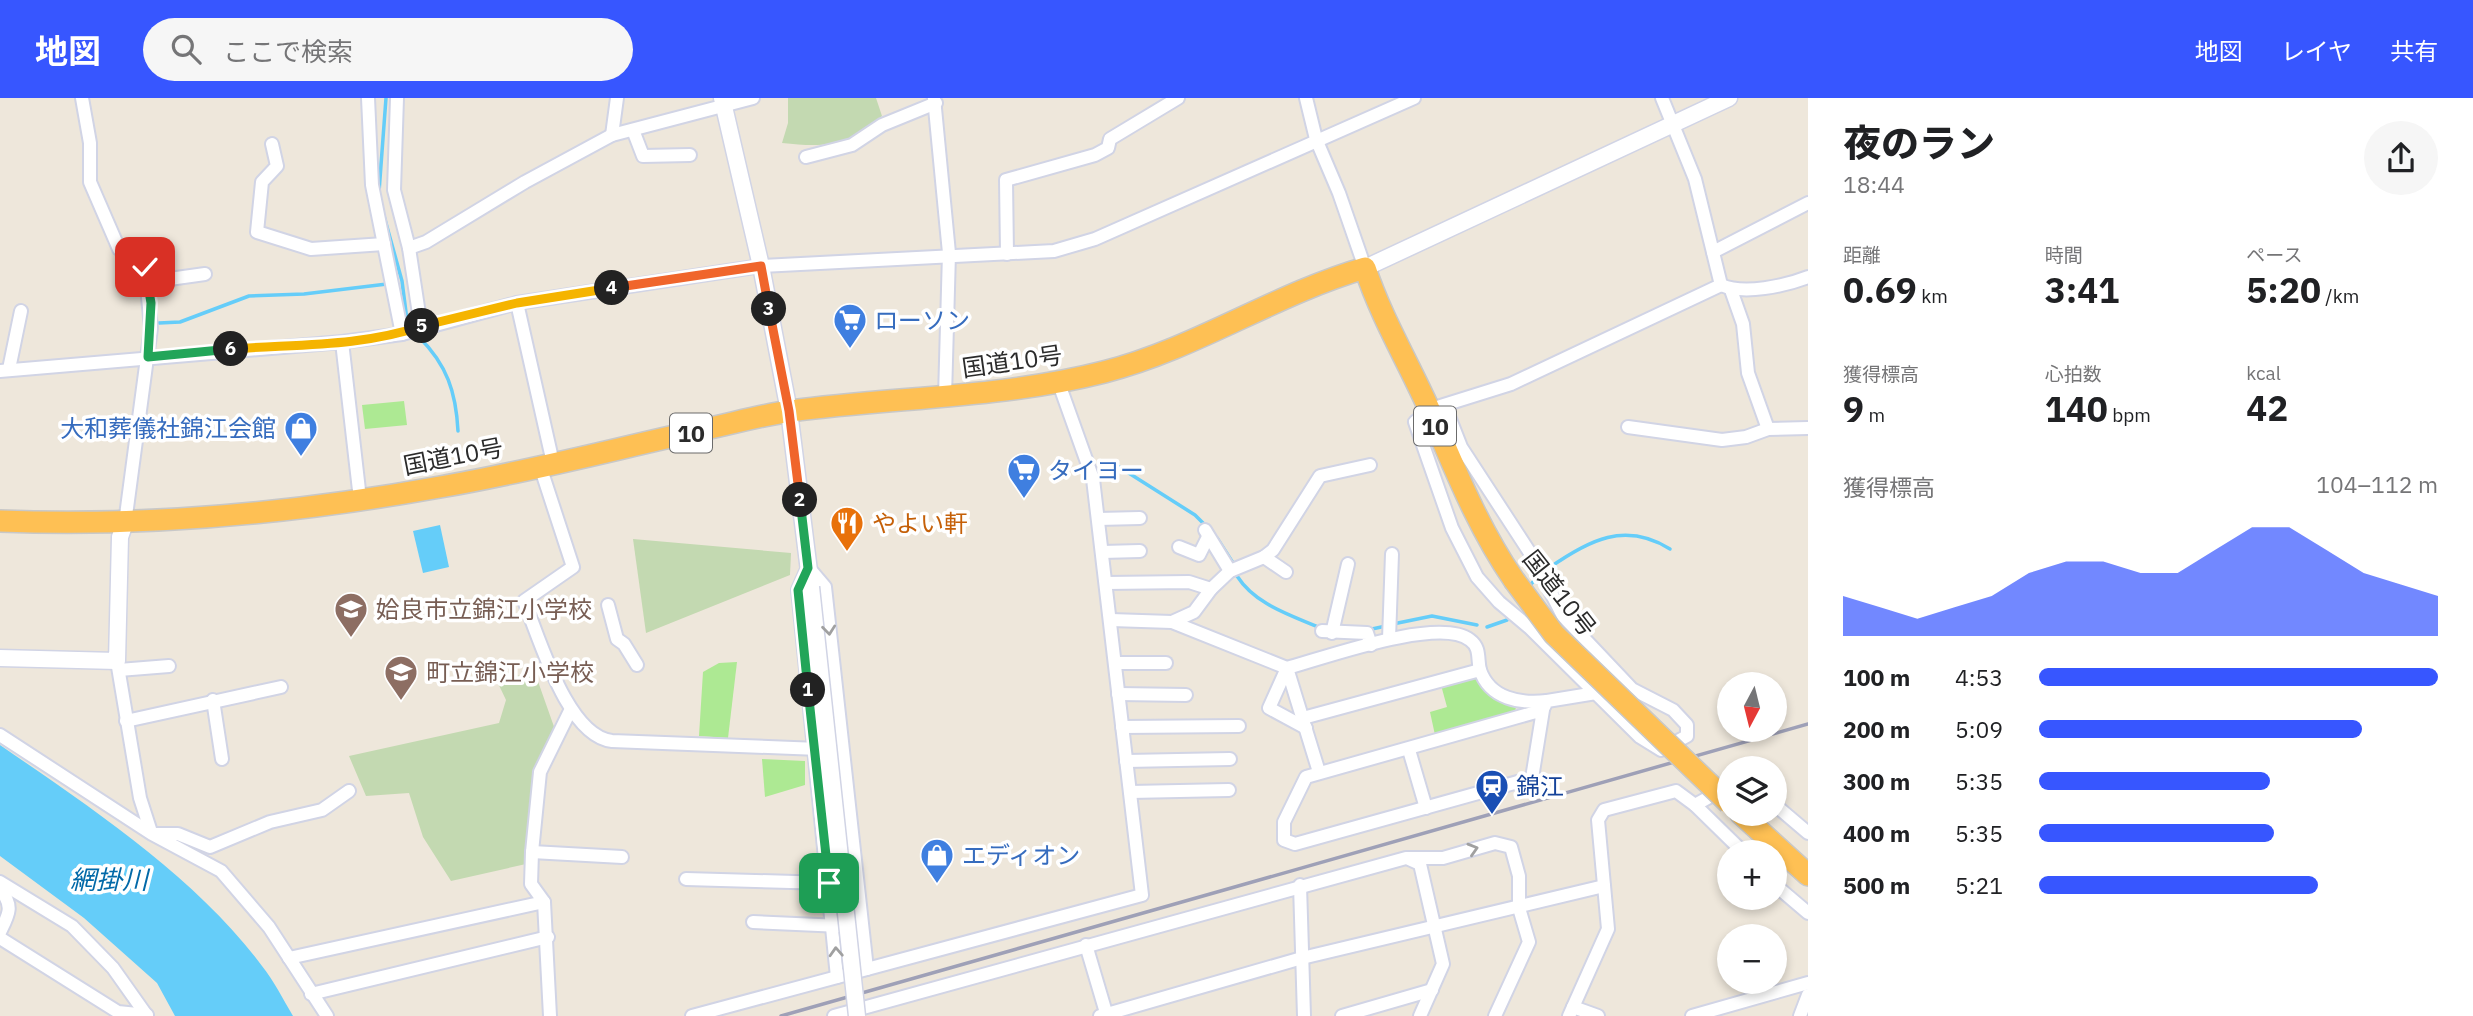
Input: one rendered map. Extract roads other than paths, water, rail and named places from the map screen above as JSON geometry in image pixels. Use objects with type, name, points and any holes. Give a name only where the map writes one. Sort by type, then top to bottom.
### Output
[{"type":"highway","name":"国道10号","points":[[0,521],[125,523],[218,517],[360,499],[440,487],[789,411],[946,397],[1058,382],[1106,372],[1162,352],[1321,280],[1365,268],[1471,510],[1489,544],[1554,634],[1717,791]]},
{"type":"highway","points":[[1754,826],[1808,874]]},
{"type":"street","points":[[82,98],[90,144],[90,182],[119,249],[145,267],[148,282],[151,328],[148,357],[125,523],[120,537],[118,666],[145,818],[152,834]]},
{"type":"street","points":[[368,98],[372,185],[392,270],[402,334]]},
{"type":"street","points":[[397,98],[394,190],[409,248],[421,327]]},
{"type":"street","points":[[612,135],[617,98]]},
{"type":"street","points":[[409,248],[426,242],[525,182],[612,135],[723,102],[753,98]]},
{"type":"street","points":[[1007,254],[1006,180],[1096,155],[1108,149],[1110,139],[1178,98]]},
{"type":"street","points":[[1306,98],[1316,139],[1339,193],[1365,268],[1729,98]]},
{"type":"street","points":[[20,311],[4,370],[342,342],[402,334],[517,303],[761,266],[1054,251],[1096,239],[1316,139],[1414,98]]},
{"type":"street","points":[[1662,98],[1670,124],[1695,179],[1713,252],[1743,324],[1748,373],[1768,429]]},
{"type":"street","points":[[806,157],[852,145],[883,125],[935,100],[948,257],[946,397]]},
{"type":"street","points":[[723,102],[761,266],[789,411],[811,587],[844,1015],[871,1011],[1086,944],[1300,885],[1406,858],[1443,858],[1495,842],[1511,847],[1519,876],[1519,908],[1528,942],[1495,1016]]},
{"type":"street","points":[[633,130],[643,156],[690,155]]},
{"type":"street","points":[[272,144],[277,166],[262,182],[257,232],[311,249],[384,244]]},
{"type":"street","points":[[1713,252],[1808,203]]},
{"type":"street","points":[[148,282],[205,274]]},
{"type":"street","points":[[1429,410],[1448,414],[1461,447],[1532,556],[1563,616],[1632,689],[1673,710],[1687,725],[1687,736],[1661,750],[1640,737],[1530,628],[1499,602],[1477,577],[1452,528],[1415,422],[1429,410],[1511,384],[1726,287],[1793,283],[1808,277]]},
{"type":"street","points":[[517,303],[547,465],[573,566],[524,601],[570,710],[602,740],[814,750],[842,747]]},
{"type":"street","points":[[342,342],[360,499]]},
{"type":"street","points":[[692,1016],[1142,895],[1098,519],[1089,466],[1058,382]]},
{"type":"street","points":[[1628,427],[1722,440],[1746,437],[1768,429],[1808,428]]},
{"type":"street","points":[[1172,622],[1194,612],[1211,589],[1230,571],[1264,557],[1297,514],[1320,476],[1370,465]]},
{"type":"street","points":[[1098,519],[1140,518]]},
{"type":"street","points":[[1179,547],[1199,555],[1207,533],[1230,571]]},
{"type":"street","points":[[1102,552],[1140,551]]},
{"type":"street","points":[[1389,639],[1392,554]]},
{"type":"street","points":[[1264,557],[1286,572]]},
{"type":"street","points":[[1348,564],[1327,632],[1367,633],[1371,645]]},
{"type":"street","points":[[808,568],[825,587],[867,969]]},
{"type":"street","points":[[808,568],[798,590],[834,926],[837,977]]},
{"type":"street","points":[[1106,583],[1189,582],[1211,589]]},
{"type":"street","points":[[608,605],[617,639],[624,644],[637,665]]},
{"type":"street","points":[[1111,620],[1172,622],[1287,668],[1389,639],[1435,632],[1453,634],[1470,640],[1478,652],[1480,670],[1496,693],[1525,704],[1545,706]]},
{"type":"street","points":[[0,658],[118,666],[169,666]]},
{"type":"street","points":[[1115,663],[1166,663]]},
{"type":"street","points":[[1287,668],[1319,772]]},
{"type":"street","points":[[1287,668],[1269,708],[1305,723],[1480,670]]},
{"type":"street","points":[[127,722],[213,700],[281,687]]},
{"type":"street","points":[[1545,706],[1532,779],[1295,844],[1284,840],[1284,822],[1306,777],[1409,750],[1545,706],[1597,693]]},
{"type":"street","points":[[1118,694],[1186,695]]},
{"type":"street","points":[[213,700],[222,759]]},
{"type":"street","points":[[550,1016],[548,937],[544,902],[531,884],[532,852],[540,772],[570,710]]},
{"type":"street","points":[[1122,727],[1239,726]]},
{"type":"street","points":[[0,735],[152,834],[221,871],[269,927],[327,1016]]},
{"type":"street","points":[[1409,750],[1426,808]]},
{"type":"street","points":[[1126,761],[1230,759]]},
{"type":"street","points":[[1130,792],[1229,790]]},
{"type":"street","points":[[1598,1016],[1571,1011],[1608,929],[1598,820],[1604,810],[1676,791],[1695,805],[1731,840]]},
{"type":"street","points":[[152,834],[178,834],[210,847],[270,822],[321,810],[349,792]]},
{"type":"street","points":[[1695,805],[1717,793]]},
{"type":"street","points":[[1787,815],[1808,833]]},
{"type":"street","points":[[532,852],[622,856]]},
{"type":"street","points":[[1406,858],[1420,864],[1437,927],[1443,964],[1420,1016]]},
{"type":"street","points":[[686,879],[829,883]]},
{"type":"street","points":[[0,882],[72,926],[113,968],[147,1016]]},
{"type":"street","points":[[1300,885],[1304,1016]]},
{"type":"street","points":[[1086,944],[1105,1015],[1302,958],[1604,886]]},
{"type":"street","points":[[0,890],[9,900],[10,912],[0,932]]},
{"type":"street","points":[[1787,895],[1808,913]]},
{"type":"street","points":[[289,958],[544,902]]},
{"type":"street","points":[[754,922],[834,926],[862,924]]},
{"type":"street","points":[[311,993],[548,937]]},
{"type":"street","points":[[0,938],[118,1012],[147,1016]]},
{"type":"street","points":[[1692,1016],[1808,983]]},
{"type":"street","points":[[1342,1016],[1432,990]]},
{"type":"street","points":[[1800,1016],[1808,995]]},
{"type":"water","points":[[440,525],[449,567],[423,573],[413,531]]},
{"type":"water","name":"網掛川","points":[[0,745],[70,793],[174,873],[235,933],[262,966],[293,1016],[175,1016],[157,983],[84,918],[0,856]]},
{"type":"waterway","points":[[379,192],[386,98]]},
{"type":"waterway","points":[[384,216],[402,281],[407,320]]},
{"type":"waterway","points":[[159,323],[180,322],[249,296],[304,294],[387,284]]},
{"type":"waterway","points":[[419,337],[437,358],[448,380],[455,404],[458,431]]},
{"type":"waterway","points":[[1116,465],[1195,515],[1207,527]]},
{"type":"waterway","points":[[1549,568],[1593,542],[1622,535],[1638,536],[1670,549]]},
{"type":"waterway","points":[[1217,538],[1233,563]]},
{"type":"waterway","points":[[1237,576],[1244,586],[1263,601],[1318,627]]},
{"type":"waterway","points":[[1529,586],[1536,579]]},
{"type":"waterway","points":[[1393,624],[1432,616],[1477,625]]},
{"type":"waterway","points":[[1487,627],[1507,620]]},
{"type":"waterway","points":[[1372,629],[1386,626]]},
{"type":"railway","points":[[781,1016],[1808,724]]},
{"type":"place","name":"ローソン","points":[[850,350]]},
{"type":"place","name":"大和葬儀社錦江会館","points":[[301,458]]},
{"type":"place","name":"タイヨー","points":[[1024,500]]},
{"type":"place","name":"やよい軒","points":[[847,553]]},
{"type":"place","name":"姶良市立錦江小学校","points":[[351,639]]},
{"type":"place","name":"町立錦江小学校","points":[[401,702]]},
{"type":"place","name":"錦江","points":[[1492,816]]},
{"type":"place","name":"エディオン","points":[[937,885]]}]
